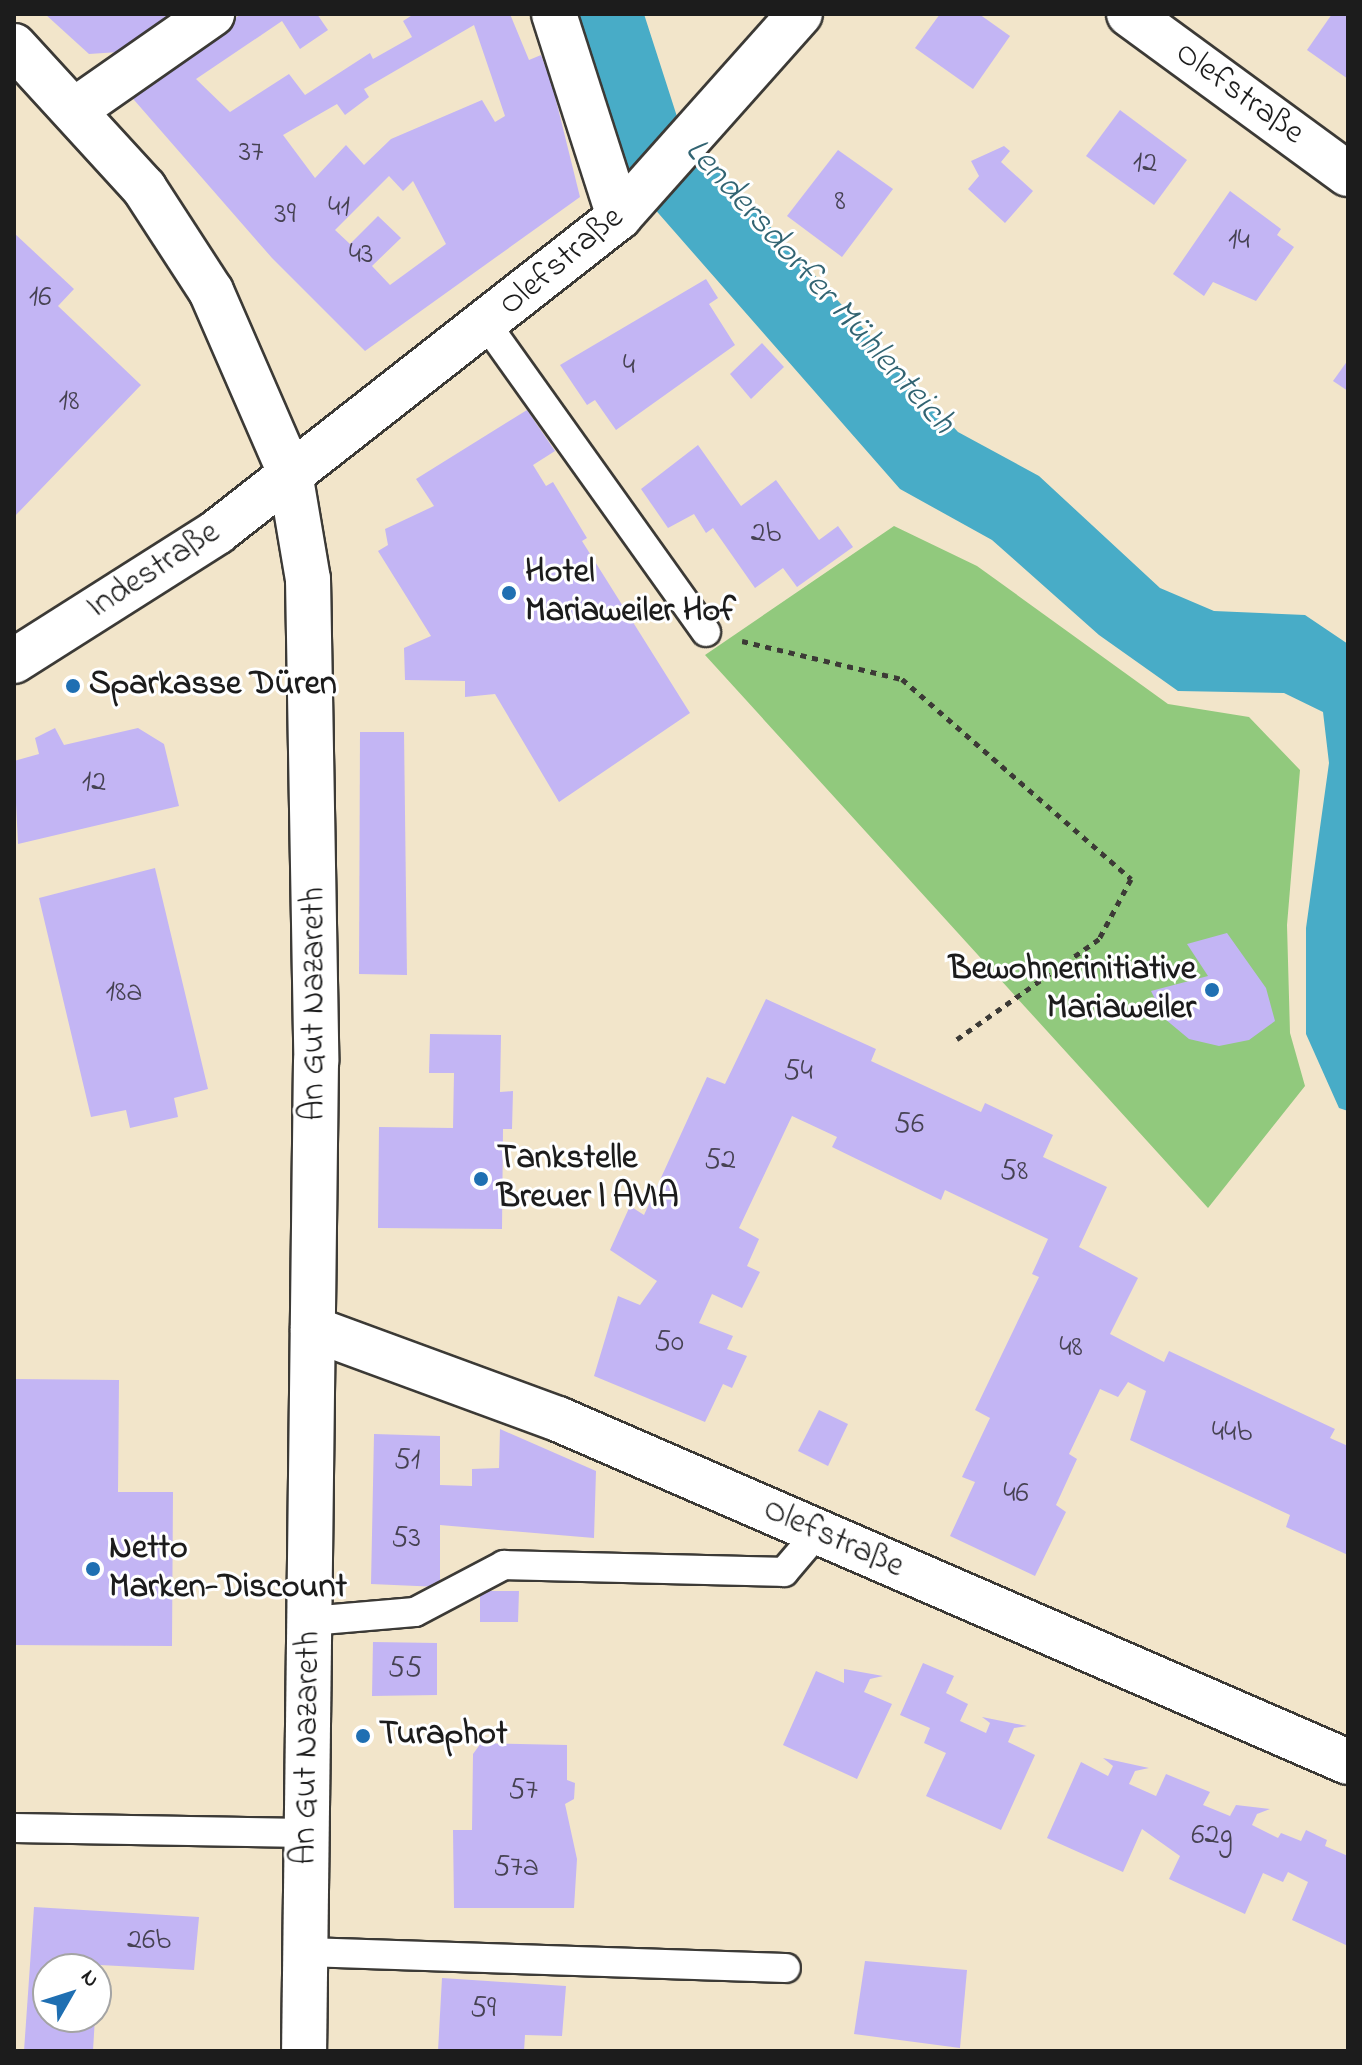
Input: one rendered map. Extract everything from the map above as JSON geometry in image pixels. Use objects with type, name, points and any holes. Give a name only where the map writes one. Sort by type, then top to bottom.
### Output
[{"type":"street","points":[[76,109],[212,14]]},
{"type":"street","points":[[554,14],[627,209]]},
{"type":"street","name":"Olefstraße","points":[[290,473],[487,325],[627,209],[699,135],[800,14]]},
{"type":"street","name":"Olefstraße","points":[[1129,14],[1348,174]]},
{"type":"street","name":"An Gut Nazareth","points":[[14,46],[76,109],[144,188],[211,291],[290,473],[312,618],[313,1329],[304,2051]]},
{"type":"street","name":"Indestraße","points":[[14,661],[217,532],[290,473]]},
{"type":"street","name":"Olefstraße","points":[[313,1329],[558,1419],[1348,1762]]},
{"type":"lane","points":[[487,325],[706,632]]},
{"type":"lane","points":[[310,1621],[415,1612],[504,1565],[784,1572],[818,1532]]},
{"type":"lane","points":[[14,1828],[306,1833]]},
{"type":"lane","points":[[305,1952],[786,1968]]},
{"type":"path","points":[[706,632],[902,679],[1131,879],[1099,939],[957,1039]]},
{"type":"green space","points":[[894,526],[977,566],[1168,704],[1249,717],[1300,770],[1287,925],[1290,1033],[1305,1086],[1208,1208],[705,655]]},
{"type":"water","name":"Lendersdorfer Mühlenteich","points":[[574,14],[644,14],[681,129],[958,432],[1039,476],[1160,588],[1214,611],[1305,615],[1348,644],[1348,1111],[1339,1108],[1306,1034],[1306,928],[1329,763],[1323,712],[1284,693],[1178,691],[1099,635],[992,540],[900,489],[624,174]]},
{"type":"building","points":[[45,14],[180,14],[119,52],[89,54]]},
{"type":"building","points":[[241,14],[317,14],[328,30],[300,49],[282,21],[196,79],[230,112],[289,74],[305,95],[370,53],[373,59],[412,37],[403,21],[414,14],[510,14],[529,60],[541,55],[552,84],[580,197],[365,351],[272,258],[128,93]],"holes":[[[474,25],[505,116],[495,122],[482,100],[391,139],[364,165],[346,145],[315,178],[283,135],[337,104],[345,115],[369,97],[364,89]],[[389,176],[403,191],[413,181],[446,244],[390,285],[372,266],[401,238],[378,216],[350,244],[335,230]]]},
{"type":"building","points":[[940,14],[979,14],[1010,36],[973,89],[915,48]]},
{"type":"building","points":[[1332,14],[1348,14],[1348,79],[1307,50]]},
{"type":"building","points":[[1120,110],[1187,160],[1154,205],[1086,156]]},
{"type":"building","points":[[1004,146],[1010,151],[1001,162],[1033,191],[1005,223],[968,189],[979,176],[971,161]]},
{"type":"building","points":[[838,150],[893,189],[842,257],[787,216]]},
{"type":"building","points":[[1230,191],[1281,229],[1277,235],[1294,247],[1256,301],[1213,282],[1204,296],[1173,274]]},
{"type":"building","points":[[14,233],[74,289],[58,306],[141,385],[14,517]]},
{"type":"building","points":[[706,279],[718,298],[709,304],[735,345],[616,430],[595,400],[587,405],[560,365]]},
{"type":"building","points":[[762,343],[784,367],[751,399],[730,374]]},
{"type":"building","points":[[1348,360],[1348,391],[1333,381]]},
{"type":"building","name":"Hotel Mariaweiler Hof","points":[[527,410],[555,451],[533,465],[546,486],[553,482],[587,538],[582,541],[690,713],[559,802],[495,694],[465,697],[465,681],[405,680],[404,648],[431,636],[378,551],[388,545],[385,529],[434,506],[416,479]]},
{"type":"building","points":[[698,445],[741,506],[776,480],[819,540],[838,526],[853,547],[797,587],[783,568],[755,588],[713,528],[706,533],[694,514],[668,528],[641,489]]},
{"type":"building","points":[[55,728],[64,745],[138,728],[164,744],[179,806],[18,844],[14,761],[39,754],[35,738]]},
{"type":"building","points":[[360,732],[404,732],[407,975],[359,974]]},
{"type":"building","points":[[155,868],[208,1089],[174,1098],[178,1117],[130,1128],[126,1110],[91,1117],[39,898]]},
{"type":"building","name":"Bewohnerinitiative Mariaweiler","points":[[1227,933],[1266,988],[1275,1021],[1249,1040],[1219,1046],[1189,1039],[1165,1019],[1151,991],[1208,976],[1187,944]]},
{"type":"building","points":[[766,999],[876,1049],[871,1061],[981,1112],[985,1103],[1053,1135],[1043,1157],[1107,1187],[1079,1247],[1138,1278],[1110,1334],[1164,1362],[1169,1351],[1335,1429],[1330,1438],[1348,1446],[1348,1555],[1286,1527],[1290,1515],[1130,1440],[1146,1391],[1128,1382],[1118,1397],[1100,1389],[1069,1454],[1077,1459],[1056,1505],[1066,1512],[1035,1576],[950,1536],[975,1482],[962,1477],[990,1418],[975,1410],[1039,1277],[1032,1274],[1048,1239],[945,1190],[941,1200],[832,1147],[837,1137],[792,1116],[739,1228],[759,1239],[747,1266],[760,1272],[742,1308],[712,1294],[699,1323],[733,1336],[727,1349],[747,1356],[732,1388],[723,1384],[705,1422],[594,1376],[618,1296],[640,1305],[657,1281],[610,1250],[630,1206],[644,1215],[707,1077],[725,1084]]},
{"type":"building","points":[[430,1034],[501,1035],[500,1092],[513,1091],[512,1129],[503,1129],[502,1229],[378,1228],[379,1127],[453,1128],[454,1073],[429,1073]]},
{"type":"building","name":"Netto Marken-Discount","points":[[14,1379],[119,1380],[118,1492],[173,1492],[172,1646],[14,1645]]},
{"type":"building","points":[[819,1410],[848,1424],[828,1466],[798,1451]]},
{"type":"building","points":[[500,1429],[596,1471],[594,1538],[440,1525],[440,1587],[371,1584],[374,1434],[440,1436],[440,1485],[472,1486],[472,1469],[499,1468]]},
{"type":"building","points":[[480,1591],[519,1591],[518,1622],[480,1622]]},
{"type":"building","points":[[373,1642],[437,1643],[437,1695],[372,1696]]},
{"type":"building","points":[[923,1663],[954,1676],[946,1693],[968,1704],[960,1721],[986,1733],[990,1723],[982,1717],[1027,1726],[1014,1728],[1008,1742],[1035,1755],[1001,1830],[926,1796],[946,1753],[924,1743],[930,1728],[900,1715]]},
{"type":"building","points":[[844,1669],[883,1676],[870,1679],[864,1692],[892,1704],[857,1779],[783,1745],[816,1671],[844,1683]]},
{"type":"building","points":[[481,1743],[567,1745],[567,1780],[575,1783],[574,1799],[565,1804],[577,1859],[574,1908],[454,1908],[453,1830],[472,1830],[473,1754]]},
{"type":"building","points":[[1103,1758],[1149,1768],[1135,1771],[1129,1784],[1156,1796],[1166,1774],[1210,1792],[1203,1805],[1230,1816],[1236,1805],[1270,1809],[1257,1814],[1252,1825],[1278,1838],[1281,1833],[1301,1841],[1306,1830],[1327,1840],[1325,1846],[1348,1856],[1348,1946],[1292,1920],[1308,1882],[1288,1872],[1283,1882],[1263,1873],[1245,1914],[1169,1879],[1180,1856],[1142,1829],[1123,1872],[1047,1838],[1081,1762],[1108,1776],[1113,1766]]},
{"type":"building","points":[[34,1907],[199,1917],[194,1970],[112,1966],[112,1953],[32,1953],[32,2033],[94,2033],[93,2051],[24,2051]]},
{"type":"building","points":[[865,1961],[967,1970],[960,2048],[854,2034]]},
{"type":"building","points":[[442,1978],[566,1986],[562,2036],[525,2035],[524,2051],[438,2051]]},
{"type":"place","name":"Hotel Mariaweiler Hof","points":[[509,593]]},
{"type":"place","name":"Sparkasse Düren","points":[[73,686]]},
{"type":"place","name":"Bewohnerinitiative Mariaweiler","points":[[1212,990]]},
{"type":"place","name":"Tankstelle Breuer | AVIA","points":[[481,1179]]},
{"type":"place","name":"Netto Marken-Discount","points":[[93,1569]]},
{"type":"place","name":"Turaphot","points":[[363,1736]]}]
